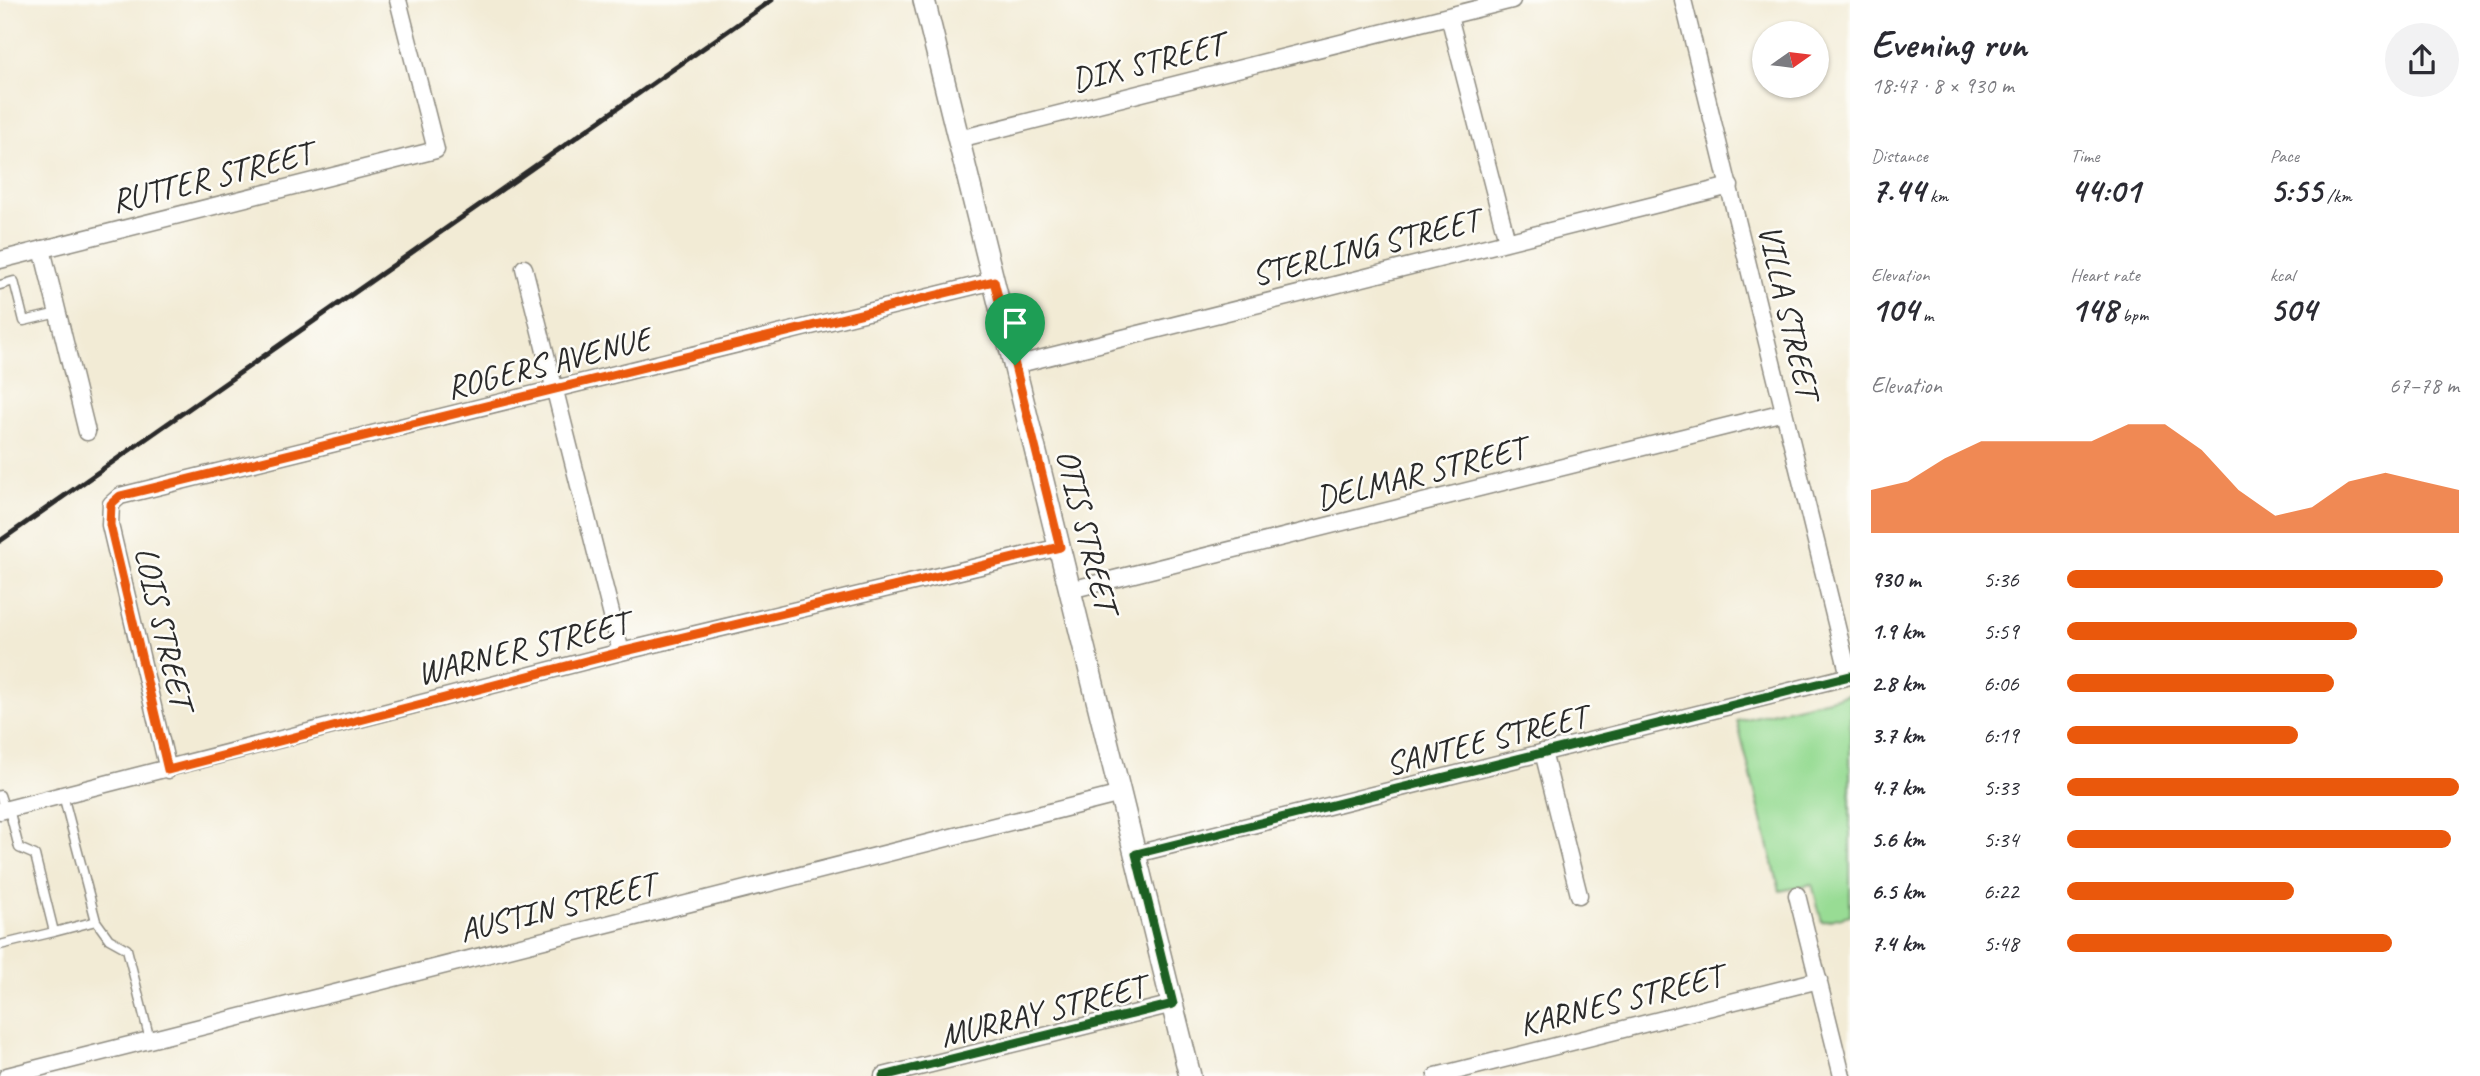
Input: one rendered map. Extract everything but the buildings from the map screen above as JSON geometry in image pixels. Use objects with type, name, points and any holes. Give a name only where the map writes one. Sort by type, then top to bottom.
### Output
[{"type":"street","name":"RUTTER STREET","points":[[0,260],[436,150],[398,0]]},
{"type":"street","name":"OTIS STREET","points":[[924,0],[1191,1076]]},
{"type":"street","name":"DIX STREET","points":[[959,139],[1512,0]]},
{"type":"street","name":"VILLA STREET","points":[[1683,0],[1849,676]]},
{"type":"street","points":[[1449,16],[1507,241]]},
{"type":"street","name":"STERLING STREET","points":[[1015,365],[1730,187]]},
{"type":"street","points":[[43,249],[87,432]]},
{"type":"street","points":[[524,268],[621,652]]},
{"type":"street","name":"ROGERS AVENUE","points":[[115,499],[994,281]]},
{"type":"street","name":"DELMAR STREET","points":[[1070,590],[1784,412]]},
{"type":"street","name":"LOIS STREET","points":[[115,499],[109,513],[110,525],[168,770]]},
{"type":"street","name":"WARNER STREET","points":[[4,806],[168,770],[621,652],[1060,547]]},
{"type":"street","name":"SANTEE STREET","points":[[1136,854],[1849,676]]},
{"type":"street","points":[[1543,752],[1578,895]]},
{"type":"street","name":"AUSTIN STREET","points":[[8,1076],[1121,794]]},
{"type":"street","points":[[1797,895],[1842,1076]]},
{"type":"street","name":"KARNES STREET","points":[[1436,1076],[1819,980]]},
{"type":"street","name":"MURRAY STREET","points":[[883,1076],[1173,1004]]},
{"type":"lane","points":[[0,285],[14,281],[24,321],[58,313]]},
{"type":"lane","points":[[63,795],[96,921],[109,939],[127,949],[150,1040]]},
{"type":"lane","points":[[4,806],[19,848],[35,855],[54,932]]},
{"type":"lane","points":[[0,945],[96,921]]},
{"type":"green space","points":[[1850,694],[1850,915],[1822,922],[1812,884],[1780,891],[1737,721]]},
{"type":"railway","points":[[0,541],[772,0]]},
{"type":"cycle path","points":[[168,770],[110,525],[111,504],[120,496],[994,281]]},
{"type":"cycle path","points":[[883,1076],[1173,1004],[1136,854],[1850,676]]},
{"type":"route","points":[[994,281],[1015,365],[1060,547],[621,652],[168,770],[110,525],[111,504],[120,496],[554,392],[994,281]]}]
